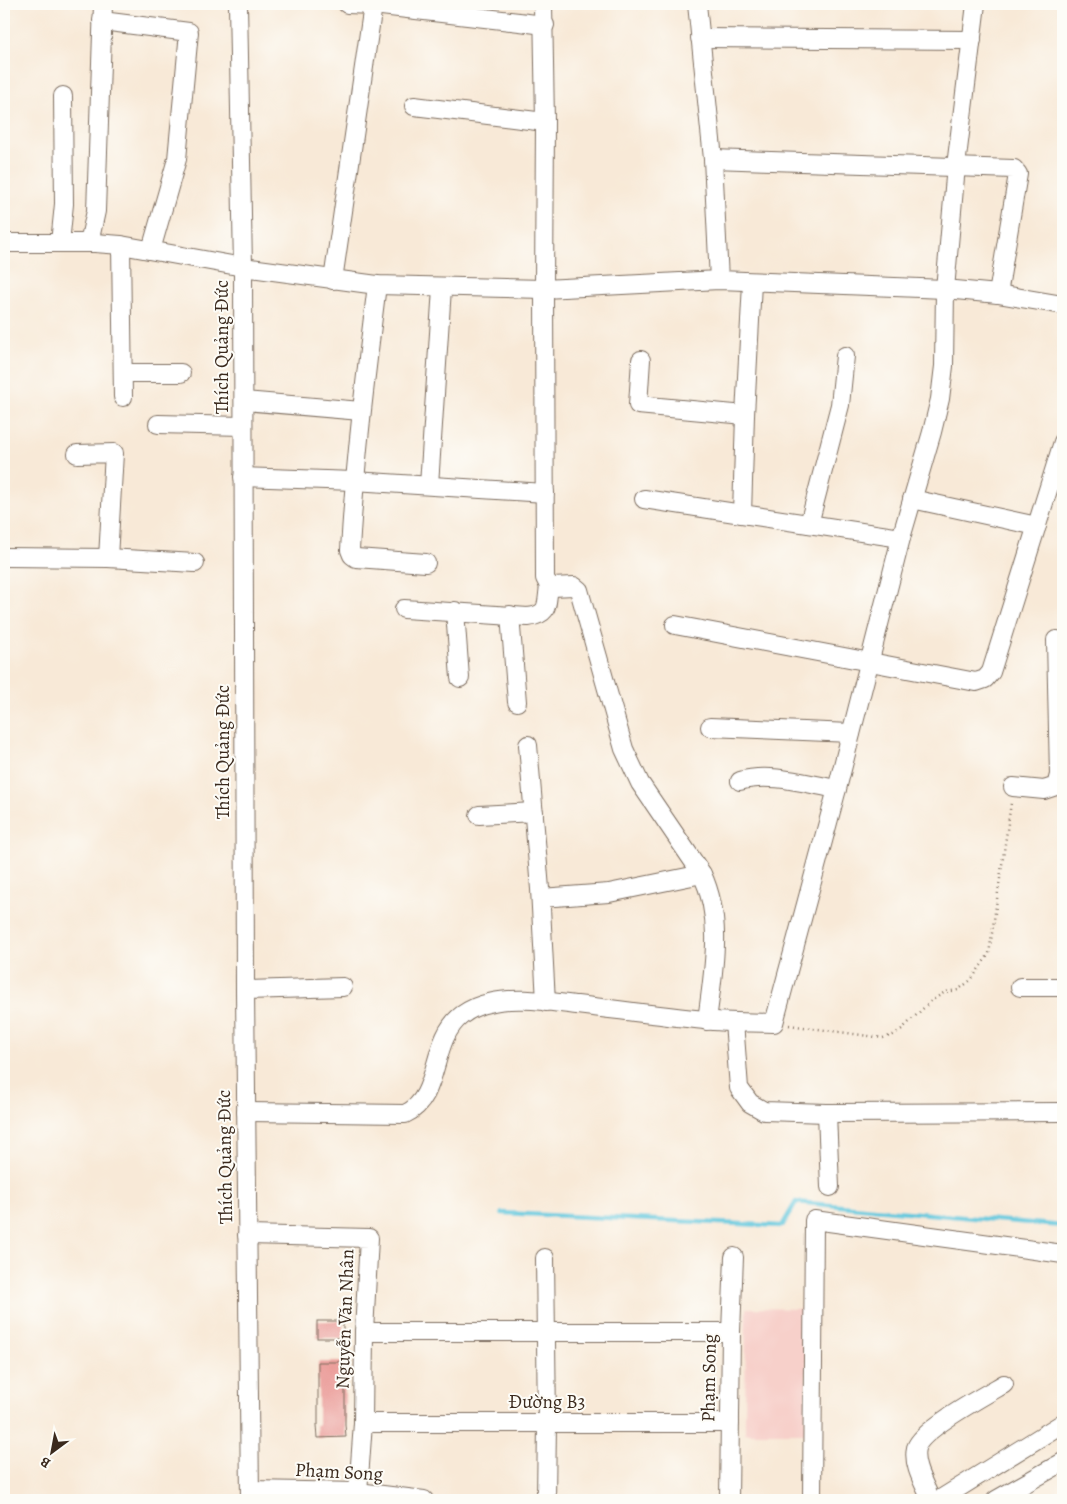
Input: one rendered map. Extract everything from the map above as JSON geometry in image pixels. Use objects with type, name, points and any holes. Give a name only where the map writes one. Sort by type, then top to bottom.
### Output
[{"type":"street","name":"Thích Quảng Đức","points":[[238,4],[243,267],[245,990],[250,1495]]},
{"type":"street","points":[[347,4],[399,6],[544,25]]},
{"type":"street","points":[[404,609],[528,617],[540,615],[544,612],[546,604],[549,586],[545,578],[544,289],[546,122],[543,4]]},
{"type":"street","points":[[696,4],[713,159],[719,280]]},
{"type":"street","points":[[246,1112],[406,1114],[415,1110],[425,1096],[444,1038],[451,1026],[473,1008],[490,1002],[510,1000],[546,1002],[707,1021],[774,1023],[837,789],[901,538],[940,399],[944,366],[945,289],[956,166],[976,4]]},
{"type":"street","points":[[333,280],[373,5]]},
{"type":"street","points":[[88,243],[96,211],[102,12],[189,32],[178,159],[151,250]]},
{"type":"street","points":[[700,38],[972,40]]},
{"type":"street","points":[[60,243],[64,204],[63,96]]},
{"type":"street","points":[[414,106],[546,122]]},
{"type":"street","points":[[713,159],[1014,169],[1018,174],[998,294]]},
{"type":"street","points":[[4,243],[120,245],[243,267],[377,285],[544,289],[719,280],[752,283],[945,289],[998,294],[1063,305]]},
{"type":"street","points":[[120,245],[124,397]]},
{"type":"street","points":[[742,514],[752,283]]},
{"type":"street","points":[[377,285],[361,412],[350,550],[356,558],[426,563]]},
{"type":"street","points":[[428,485],[442,288]]},
{"type":"street","points":[[809,524],[840,405],[845,356]]},
{"type":"street","points":[[641,360],[638,405],[745,415]]},
{"type":"street","points":[[123,372],[181,374]]},
{"type":"street","points":[[244,401],[361,412]]},
{"type":"street","points":[[158,424],[243,426]]},
{"type":"street","points":[[675,625],[976,682],[985,680],[991,672],[1037,526],[1061,462],[1063,442]]},
{"type":"street","points":[[78,454],[114,453],[108,558]]},
{"type":"street","points":[[243,477],[354,481],[545,493]]},
{"type":"street","points":[[644,499],[901,538]]},
{"type":"street","points":[[912,500],[1037,526]]},
{"type":"street","points":[[4,557],[108,558],[195,563]]},
{"type":"street","points":[[549,586],[574,586],[579,590],[624,749],[632,768],[702,874],[709,889],[716,930],[716,948],[707,1021]]},
{"type":"street","points":[[455,611],[460,678]]},
{"type":"street","points":[[510,615],[516,702]]},
{"type":"street","points":[[1013,787],[1044,790],[1056,786],[1059,774],[1060,640]]},
{"type":"street","points":[[710,727],[851,734]]},
{"type":"street","points":[[528,745],[541,898],[546,1002]]},
{"type":"street","points":[[740,781],[753,777],[766,778],[837,789]]},
{"type":"street","points":[[479,815],[534,812]]},
{"type":"street","points":[[541,898],[609,893],[702,874]]},
{"type":"street","points":[[245,990],[342,987]]},
{"type":"street","points":[[1020,987],[1063,987]]},
{"type":"street","points":[[734,1022],[739,1088],[750,1103],[764,1111],[827,1114],[1063,1112]]},
{"type":"street","points":[[827,1114],[830,1187]]},
{"type":"street","points":[[812,1500],[814,1220],[1063,1254]]},
{"type":"street","name":"Nguyễn Văn Nhân","points":[[247,1234],[369,1238],[364,1332],[363,1423],[358,1492]]},
{"type":"street","name":"Phạm Song","points":[[729,1500],[734,1257]]},
{"type":"street","points":[[545,1258],[546,1500]]},
{"type":"street","points":[[364,1332],[731,1332]]},
{"type":"street","points":[[931,1500],[917,1467],[916,1448],[923,1436],[1004,1384]]},
{"type":"street","name":"Đường B3","points":[[363,1423],[730,1423]]},
{"type":"street","points":[[939,1500],[1063,1423]]},
{"type":"street","points":[[996,1500],[1063,1462]]},
{"type":"street","name":"Phạm Song","points":[[250,1495],[358,1492],[424,1500]]},
{"type":"path","points":[[774,1023],[883,1038],[894,1035],[902,1029],[931,1001],[945,992],[958,990],[970,980],[989,954],[1013,787]]},
{"type":"shaded area","points":[[746,1308],[808,1309],[805,1433],[745,1433]]},
{"type":"building","points":[[317,1321],[343,1321],[343,1338],[317,1338]]},
{"type":"building","points":[[318,1362],[345,1362],[346,1437],[317,1438]]},
{"type":"waterway","points":[[502,1213],[782,1226],[796,1202],[1063,1226]]}]
